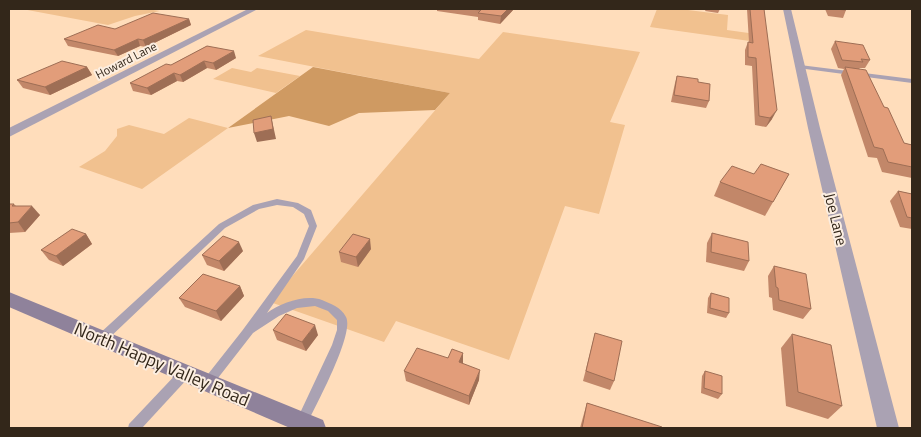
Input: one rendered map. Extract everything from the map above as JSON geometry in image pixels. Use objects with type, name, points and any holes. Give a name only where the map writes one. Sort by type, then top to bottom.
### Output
[{"type":"main road","name":"North Happy Valley Road","points":[[9,299],[305,426]]},
{"type":"street","name":"Howard Lane","points":[[9,133],[254,9]]},
{"type":"street","name":"Joe Lane","points":[[787,9],[888,428]]},
{"type":"lane","points":[[800,67],[912,81]]},
{"type":"lane","points":[[102,338],[222,226],[256,207],[277,202],[295,205],[308,212],[313,226],[300,257],[246,334],[207,383]]},
{"type":"lane","points":[[246,334],[275,313],[296,304],[314,302],[332,308],[342,319],[342,330],[338,345],[305,426]]},
{"type":"lane","points":[[134,428],[186,374]]},
{"type":"shaded area","points":[[22,9],[146,9],[160,11],[135,16],[108,25]]},
{"type":"shaded area","points":[[657,9],[680,9],[728,15],[727,30],[763,35],[764,43],[650,27]]},
{"type":"shaded area","points":[[306,30],[479,59],[503,32],[640,52],[610,122],[625,125],[599,214],[565,206],[509,360],[396,321],[384,342],[270,302],[450,93],[258,56]]},
{"type":"shaded area","points":[[313,67],[450,93],[435,110],[359,113],[329,126],[289,116],[228,128]]},
{"type":"shaded area","points":[[232,68],[251,72],[257,68],[300,76],[276,93],[213,79]]},
{"type":"shaded area","points":[[189,118],[228,128],[142,189],[79,167],[105,151],[117,136],[117,129],[129,125],[164,134]]},
{"type":"building","points":[[469,9],[508,9],[501,16],[478,13],[481,10]]},
{"type":"building","points":[[750,9],[764,9],[777,110],[770,118],[759,116],[756,58],[748,57],[748,42],[753,43]]},
{"type":"building","points":[[153,13],[189,19],[143,40],[138,39],[114,50],[64,39],[98,25],[115,29]]},
{"type":"building","points":[[835,41],[863,45],[870,60],[861,59],[863,62],[842,60]]},
{"type":"building","points":[[207,46],[234,51],[213,63],[204,61],[180,75],[174,73],[147,88],[130,83],[166,64],[171,65]]},
{"type":"building","points":[[62,61],[87,67],[45,87],[17,80]]},
{"type":"building","points":[[845,67],[866,70],[884,107],[888,108],[904,143],[912,145],[912,167],[888,162],[883,149],[874,147]]},
{"type":"building","points":[[677,76],[698,79],[698,82],[710,84],[709,101],[674,95]]},
{"type":"building","points":[[271,116],[273,129],[254,133],[253,120]]},
{"type":"building","points":[[761,164],[789,174],[773,202],[720,182],[732,166],[754,174]]},
{"type":"building","points":[[898,191],[912,194],[912,218],[907,217]]},
{"type":"building","points":[[9,204],[14,204],[12,206],[32,206],[18,222],[9,223]]},
{"type":"building","points":[[72,229],[86,234],[56,256],[41,250]]},
{"type":"building","points":[[712,233],[748,242],[749,261],[711,252]]},
{"type":"building","points":[[353,234],[370,239],[356,257],[339,252]]},
{"type":"building","points":[[223,236],[239,242],[219,261],[202,255]]},
{"type":"building","points":[[774,266],[806,274],[811,309],[779,300]]},
{"type":"building","points":[[203,274],[240,286],[216,311],[179,298]]},
{"type":"building","points":[[711,293],[729,298],[729,313],[710,308]]},
{"type":"building","points":[[286,314],[315,325],[302,342],[273,330]]},
{"type":"building","points":[[595,333],[622,341],[614,381],[586,371]]},
{"type":"building","points":[[792,334],[831,345],[842,406],[798,392]]},
{"type":"building","points":[[417,348],[448,358],[452,349],[463,353],[459,362],[480,370],[469,396],[404,371]]},
{"type":"building","points":[[705,371],[722,376],[722,394],[704,388]]},
{"type":"building","points":[[587,403],[662,427],[662,428],[582,428]]}]
